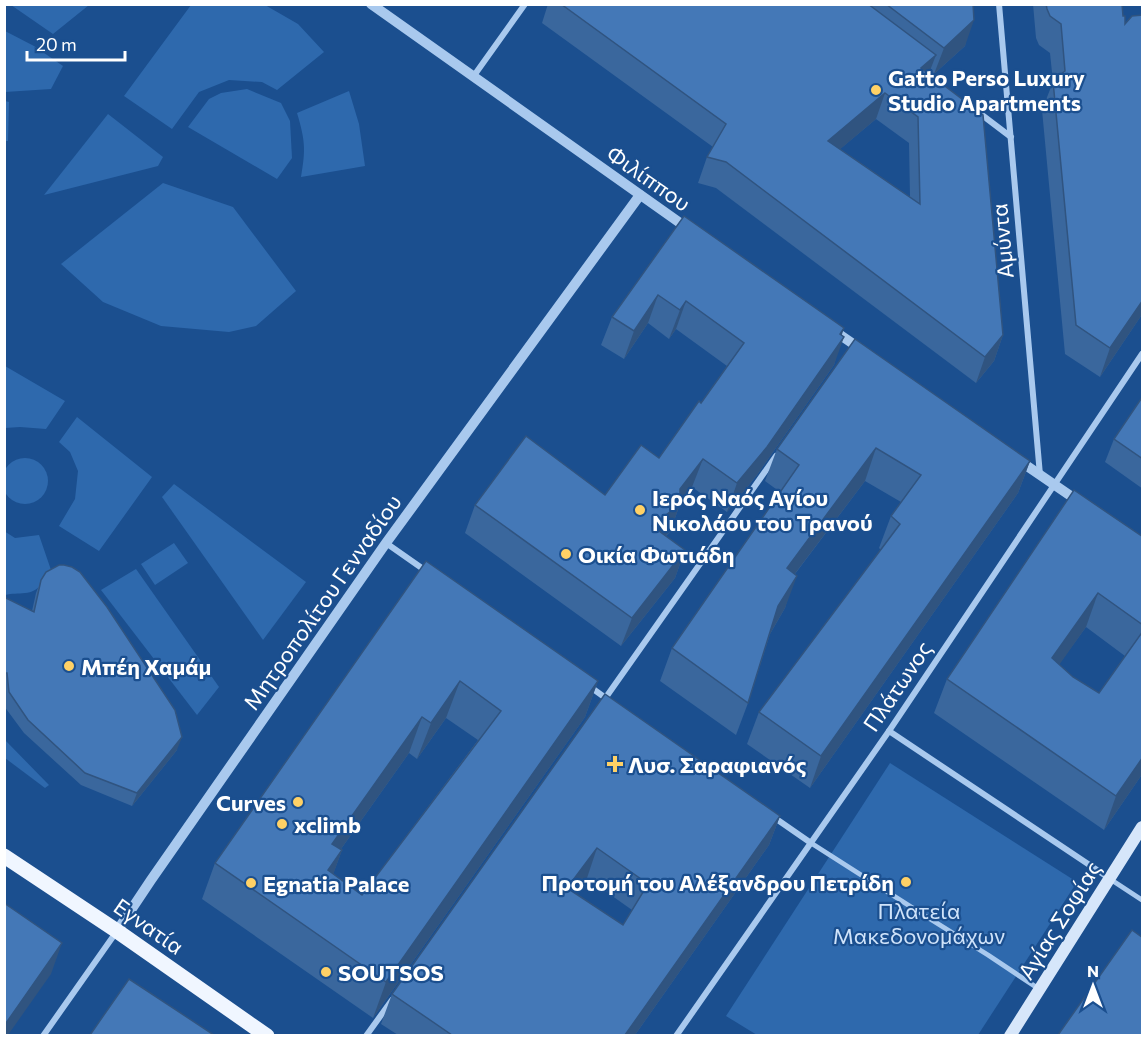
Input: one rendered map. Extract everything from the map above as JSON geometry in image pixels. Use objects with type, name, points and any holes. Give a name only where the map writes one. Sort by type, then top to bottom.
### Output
[{"type":"main road","name":"Αγίας Σοφίας","points":[[1010,1035],[1143,827]]},
{"type":"main road","name":"Εγνατία","points":[[4,856],[267,1035]]},
{"type":"street","name":"Φιλίππου","points":[[371,4],[699,236]]},
{"type":"street","points":[[473,77],[525,4]]},
{"type":"street","name":"Αμύντα","points":[[999,4],[1040,475]]},
{"type":"street","points":[[973,109],[1011,137]]},
{"type":"street","name":"Μητροπολίτου Γενναδίου","points":[[43,1035],[386,543],[640,195]]},
{"type":"street","points":[[825,325],[852,350],[874,359]]},
{"type":"street","name":"Πλάτωνος","points":[[676,1035],[889,731],[1053,484],[1140,363],[1143,354]]},
{"type":"street","points":[[599,707],[782,448]]},
{"type":"street","points":[[1011,454],[1085,506]]},
{"type":"street","points":[[386,543],[434,577]]},
{"type":"street","points":[[586,684],[615,705]]},
{"type":"street","points":[[889,731],[1143,900]]},
{"type":"street","points":[[762,808],[811,843],[1040,990]]},
{"type":"street","points":[[366,1035],[394,997]]},
{"type":"green space","points":[[11,5],[89,5],[53,34]]},
{"type":"green space","points":[[191,5],[265,5],[298,24],[324,52],[277,90],[262,82],[229,80],[199,92],[172,129],[124,96]]},
{"type":"green space","points":[[5,31],[34,46],[63,66],[51,89],[5,92]]},
{"type":"green space","points":[[247,89],[281,103],[290,121],[292,158],[277,179],[188,127],[209,99],[221,93]]},
{"type":"green space","points":[[349,91],[359,124],[365,166],[301,177],[304,145],[297,113]]},
{"type":"green space","points":[[5,101],[9,102],[8,141],[5,141]]},
{"type":"green space","points":[[108,114],[163,157],[158,166],[44,195]]},
{"type":"green space","points":[[163,183],[233,207],[296,291],[256,326],[229,332],[161,326],[103,302],[61,264]]},
{"type":"green space","points":[[5,366],[65,401],[46,429],[5,428]]},
{"type":"green space","points":[[77,417],[152,477],[99,551],[59,526],[75,499],[78,471],[70,452],[59,442]]},
{"type":"green space","points":[[25,458],[41,465],[48,481],[41,497],[25,504],[9,497],[2,481],[9,465]]},
{"type":"green space","points":[[174,484],[306,582],[263,640],[162,497]]},
{"type":"green space","points":[[4,531],[15,538],[39,535],[51,570],[34,591],[5,595]]},
{"type":"green space","points":[[174,543],[188,563],[155,585],[141,564]]},
{"type":"green space","points":[[136,569],[219,687],[197,715],[101,590]]},
{"type":"green space","points":[[5,740],[49,785],[45,788],[5,758]]},
{"type":"green space","name":"Πλατεία Μακεδονομάχων","points":[[890,763],[1077,882],[978,1035],[757,1035],[726,1016]]},
{"type":"building","points":[[561,4],[868,4],[936,55],[921,68],[983,115],[1003,335],[985,357],[726,162],[707,157],[726,124]],"holes":[[[885,93],[918,117],[920,204],[828,141]]]},
{"type":"building","points":[[886,4],[973,4],[974,20],[944,48]]},
{"type":"building","points":[[1046,4],[1122,4],[1125,24],[1132,16],[1143,15],[1143,300],[1110,348],[1076,325],[1053,81],[1065,71],[1061,24],[1050,16]]},
{"type":"building","points":[[684,216],[844,328],[840,334],[844,337],[767,447],[737,483],[703,459],[680,489],[680,504],[652,526],[685,550],[632,618],[475,505],[526,436],[605,495],[641,445],[659,458],[699,401],[701,403],[744,343],[686,301],[680,310],[658,295],[634,331],[612,317]]},
{"type":"building","points":[[855,339],[1030,461],[821,756],[759,712],[900,524],[891,516],[921,475],[876,448],[787,568],[797,576],[778,606],[748,703],[672,648],[799,465],[777,449]]},
{"type":"building","points":[[1143,396],[1143,459],[1114,439]]},
{"type":"building","points":[[1074,490],[1143,537],[1143,625],[1098,593],[1052,658],[1073,677],[1099,693],[1143,631],[1143,757],[1116,796],[947,679]]},
{"type":"building","points":[[426,561],[598,681],[386,982],[215,863]],"holes":[[[460,681],[501,711],[362,895],[328,870],[342,850],[332,844],[422,717],[431,723]]]},
{"type":"building","name":"Μπέη Χαμάμ","points":[[59,565],[72,567],[80,572],[107,607],[175,710],[182,737],[137,793],[85,773],[28,720],[9,692],[7,673],[4,673],[4,597],[34,612],[41,580],[46,572]]},
{"type":"building","points":[[605,694],[780,816],[625,1035],[452,1035],[392,994]],"holes":[[[597,848],[648,884],[623,925],[567,888]]]},
{"type":"building","points":[[4,903],[62,943],[4,1026]]},
{"type":"building","points":[[1132,930],[1143,938],[1143,1035],[1058,1035]]},
{"type":"building","points":[[129,979],[214,1035],[90,1035]]},
{"type":"place","name":"Gatto Perso Luxury Studio Apartments","points":[[876,90]]},
{"type":"place","name":"Ιερός Ναός Αγίου Νικολάου του Τρανού","points":[[640,510]]},
{"type":"place","name":"Οικία Φωτιάδη","points":[[566,554]]},
{"type":"place","name":"Μπέη Χαμάμ","points":[[69,666]]},
{"type":"place","name":"Λυσ. Σαραφιανός","points":[[615,764]]},
{"type":"place","name":"Curves","points":[[298,802]]},
{"type":"place","name":"xclimb","points":[[282,824]]},
{"type":"place","name":"Προτομή του Αλέξανδρου Πετρίδη","points":[[906,882]]},
{"type":"place","name":"Egnatia Palace","points":[[251,883]]},
{"type":"place","name":"SOUTSOS","points":[[326,972]]}]
